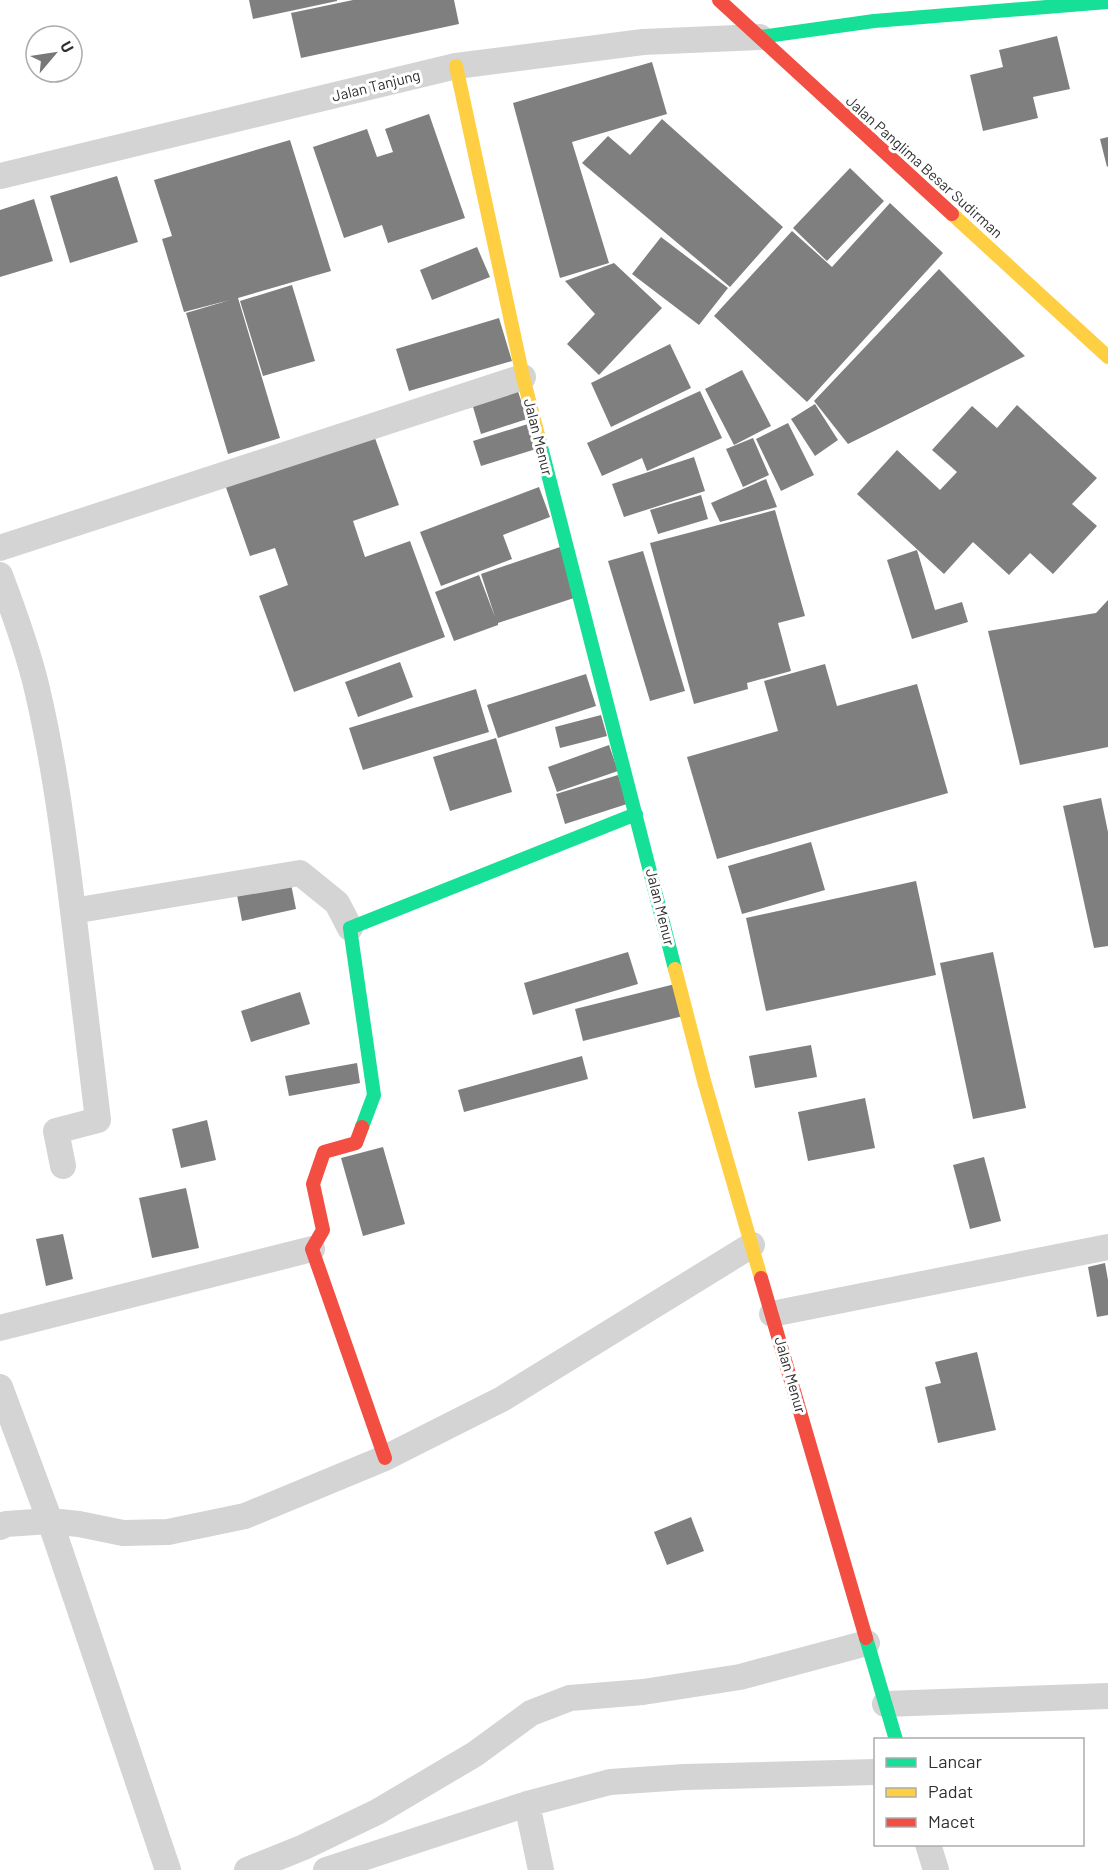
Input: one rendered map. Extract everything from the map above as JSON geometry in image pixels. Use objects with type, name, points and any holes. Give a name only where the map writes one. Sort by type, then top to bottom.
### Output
[{"type":"street","name":"Jalan Panglima Besar Sudirman","points":[[719,0],[1108,357]]},
{"type":"street","points":[[759,37],[874,21],[1108,2]]},
{"type":"street","name":"Jalan Tanjung","points":[[0,176],[456,66],[643,42],[759,37]]},
{"type":"street","name":"Jalan Menur","points":[[456,66],[523,377],[704,1081],[895,1738]]},
{"type":"street","points":[[0,548],[523,377]]},
{"type":"street","points":[[0,575],[37,687],[73,911],[98,1120],[56,1131],[63,1166]]},
{"type":"street","points":[[350,928],[636,814]]},
{"type":"street","points":[[0,1328],[312,1250],[323,1230],[313,1184],[324,1152],[356,1143],[374,1095],[350,928],[337,903],[300,873],[73,911]]},
{"type":"street","points":[[0,1527],[6,1524],[50,1521],[123,1533],[168,1532],[244,1516],[385,1458],[502,1399],[752,1245]]},
{"type":"street","points":[[772,1314],[1108,1247]]},
{"type":"street","points":[[312,1250],[385,1458]]},
{"type":"street","points":[[0,1387],[50,1521],[168,1870]]},
{"type":"street","points":[[247,1870],[304,1847],[377,1812],[475,1754],[531,1713],[570,1698],[643,1692],[740,1677],[867,1643]]},
{"type":"street","points":[[885,1704],[1108,1696]]},
{"type":"street","points":[[326,1870],[527,1804],[610,1782],[684,1777],[874,1772]]},
{"type":"street","points":[[527,1804],[541,1870]]},
{"type":"street","points":[[928,1846],[936,1870]]},
{"type":"building","points":[[249,0],[337,0],[337,1],[253,19]]},
{"type":"building","points":[[353,0],[454,0],[459,24],[301,58],[291,13]]},
{"type":"building","points":[[1057,36],[1070,89],[1033,97],[1038,118],[983,131],[970,75],[1003,67],[999,50]]},
{"type":"building","points":[[652,62],[667,114],[572,142],[609,263],[560,278],[513,103]]},
{"type":"building","points":[[429,114],[465,218],[388,243],[382,225],[344,238],[313,147],[367,129],[377,157],[393,152],[385,129]]},
{"type":"building","points":[[662,119],[783,227],[730,287],[582,163],[608,136],[630,155]]},
{"type":"building","points":[[1108,137],[1108,166],[1107,167],[1100,139]]},
{"type":"building","points":[[290,140],[331,271],[238,298],[280,438],[228,454],[186,313],[230,300],[184,312],[162,239],[172,236],[154,180]]},
{"type":"building","points":[[850,168],[884,201],[827,261],[793,228]]},
{"type":"building","points":[[117,176],[138,242],[70,263],[50,196]]},
{"type":"building","points":[[34,199],[53,261],[0,277],[0,210]]},
{"type":"building","points":[[890,203],[943,253],[807,402],[714,316],[792,231],[832,267]]},
{"type":"building","points":[[661,237],[728,288],[699,325],[632,274]]},
{"type":"building","points":[[477,247],[490,277],[432,300],[420,270]]},
{"type":"building","points":[[614,263],[662,308],[599,375],[567,344],[595,314],[565,281]]},
{"type":"building","points":[[939,269],[1025,356],[848,444],[814,401]]},
{"type":"building","points":[[292,285],[315,361],[263,376],[240,301]]},
{"type":"building","points":[[499,318],[512,361],[409,391],[396,349]]},
{"type":"building","points":[[670,344],[691,388],[611,427],[591,383]]},
{"type":"building","points":[[742,370],[771,426],[734,445],[705,389]]},
{"type":"building","points":[[515,382],[527,419],[481,434],[473,407],[466,409],[463,399]]},
{"type":"building","points":[[700,391],[722,438],[647,471],[642,458],[602,476],[587,443]]},
{"type":"building","points":[[815,404],[838,440],[815,456],[791,419]]},
{"type":"building","points":[[1017,405],[1097,478],[1072,504],[1097,526],[1053,574],[1030,553],[1009,575],[973,542],[944,574],[857,494],[897,450],[940,490],[957,472],[932,450],[972,406],[997,428]]},
{"type":"building","points":[[788,423],[814,475],[781,491],[756,439]]},
{"type":"building","points":[[528,424],[536,449],[481,466],[473,441]]},
{"type":"building","points":[[371,427],[399,505],[353,521],[365,557],[410,541],[445,637],[294,692],[259,596],[288,585],[275,548],[250,556],[223,479]]},
{"type":"building","points":[[753,438],[769,475],[743,487],[726,449]]},
{"type":"building","points":[[694,457],[705,491],[624,517],[612,484]]},
{"type":"building","points":[[766,479],[777,507],[720,522],[711,503]]},
{"type":"building","points":[[539,487],[550,517],[503,535],[512,559],[441,586],[420,532]]},
{"type":"building","points":[[701,495],[708,519],[658,534],[650,510]]},
{"type":"building","points":[[775,510],[805,616],[778,623],[791,671],[747,683],[748,689],[694,704],[650,543]]},
{"type":"building","points":[[560,547],[577,597],[498,623],[498,625],[454,641],[435,592],[479,575],[495,617],[481,574]]},
{"type":"building","points":[[917,550],[935,610],[962,602],[968,622],[912,639],[887,560]]},
{"type":"building","points":[[643,551],[685,691],[650,701],[608,561]]},
{"type":"building","points":[[1108,600],[1108,747],[1020,765],[988,631],[1096,613]]},
{"type":"building","points":[[400,662],[413,697],[358,717],[345,682]]},
{"type":"building","points":[[825,664],[837,706],[917,684],[948,793],[717,859],[687,757],[778,731],[764,681]]},
{"type":"building","points":[[586,674],[596,706],[498,738],[487,705]]},
{"type":"building","points":[[476,689],[489,732],[363,770],[349,728]]},
{"type":"building","points":[[601,715],[607,736],[560,748],[555,727]]},
{"type":"building","points":[[496,738],[512,792],[450,811],[433,757]]},
{"type":"building","points":[[609,745],[618,771],[557,792],[548,767]]},
{"type":"building","points":[[618,775],[627,804],[565,824],[556,794]]},
{"type":"building","points":[[1101,798],[1108,832],[1108,946],[1094,948],[1063,806]]},
{"type":"building","points":[[811,842],[825,890],[742,914],[728,866]]},
{"type":"building","points":[[290,879],[296,909],[242,921],[236,890]]},
{"type":"building","points":[[916,881],[936,975],[766,1011],[746,918]]},
{"type":"building","points":[[628,952],[638,984],[533,1015],[524,983]]},
{"type":"building","points":[[993,952],[1026,1108],[973,1119],[940,963]]},
{"type":"building","points":[[675,984],[683,1016],[583,1041],[575,1009]]},
{"type":"building","points":[[300,992],[310,1024],[251,1042],[241,1011]]},
{"type":"building","points":[[811,1045],[817,1077],[755,1088],[749,1056]]},
{"type":"building","points":[[582,1056],[588,1079],[464,1112],[458,1090]]},
{"type":"building","points":[[357,1063],[360,1083],[289,1096],[285,1076]]},
{"type":"building","points":[[865,1098],[875,1148],[808,1161],[798,1112]]},
{"type":"building","points":[[207,1120],[216,1160],[181,1168],[172,1129]]},
{"type":"building","points":[[383,1147],[405,1224],[363,1236],[341,1158]]},
{"type":"building","points":[[984,1157],[1001,1221],[970,1229],[953,1165]]},
{"type":"building","points":[[186,1188],[199,1248],[152,1258],[139,1198]]},
{"type":"building","points":[[63,1234],[73,1279],[46,1286],[36,1239]]},
{"type":"building","points":[[1105,1263],[1108,1280],[1108,1315],[1097,1317],[1088,1267]]},
{"type":"building","points":[[977,1352],[996,1430],[938,1443],[925,1387],[941,1383],[935,1362]]},
{"type":"building","points":[[691,1517],[704,1551],[667,1565],[654,1532]]},
{"type":"traffic: fast","points":[[760,37],[874,21],[1108,2]]},
{"type":"traffic: fast","points":[[538,435],[675,969]]},
{"type":"traffic: fast","points":[[362,1127],[374,1095],[350,928],[636,814]]},
{"type":"traffic: fast","points":[[866,1638],[895,1738]]},
{"type":"traffic: slow","points":[[456,66],[523,377],[538,435]]},
{"type":"traffic: slow","points":[[952,214],[1108,357]]},
{"type":"traffic: slow","points":[[675,969],[704,1081],[761,1278]]},
{"type":"traffic: jam","points":[[719,0],[952,214]]},
{"type":"traffic: jam","points":[[362,1127],[356,1143],[324,1152],[313,1184],[323,1230],[312,1249],[385,1458]]},
{"type":"traffic: jam","points":[[761,1278],[866,1638]]}]
